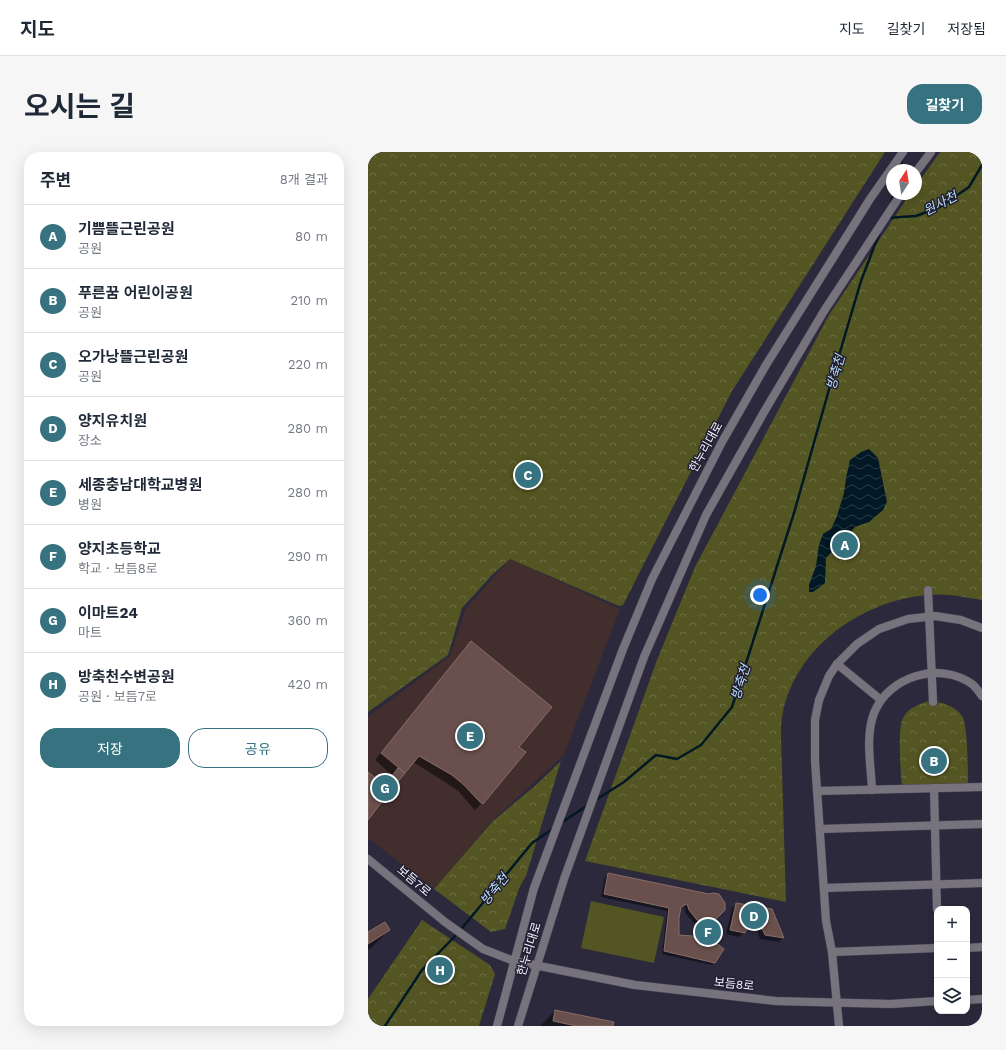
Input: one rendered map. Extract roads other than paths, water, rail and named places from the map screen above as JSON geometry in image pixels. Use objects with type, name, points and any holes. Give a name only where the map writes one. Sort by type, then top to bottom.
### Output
[{"type":"street","name":"한누리대로","points":[[497,1026],[534,888],[622,649],[652,578],[722,442],[766,365],[862,213],[903,152]]},
{"type":"street","points":[[922,164],[930,152]]},
{"type":"street","name":"한누리대로","points":[[518,1026],[533,965],[644,657],[706,515],[764,412],[824,311],[897,200]]},
{"type":"street","points":[[928,590],[933,702]]},
{"type":"street","points":[[840,1026],[832,952],[826,921],[815,761],[815,720],[822,694],[829,676],[837,664],[857,644],[879,629],[908,619],[935,616],[961,620],[982,628]]},
{"type":"street","points":[[837,664],[881,700]]},
{"type":"street","points":[[872,790],[870,733],[874,714],[881,700],[894,686],[907,679],[932,673],[943,673],[972,684],[982,696]]},
{"type":"street","points":[[817,791],[982,787]]},
{"type":"street","points":[[934,788],[937,906]]},
{"type":"street","points":[[820,829],[982,824]]},
{"type":"street","name":"보듬7로","points":[[368,859],[445,922],[483,949],[514,961]]},
{"type":"street","points":[[824,888],[982,883]]},
{"type":"street","points":[[832,952],[934,948]]},
{"type":"street","points":[[970,948],[982,948]]},
{"type":"street","points":[[514,961],[533,965]]},
{"type":"street","name":"보듬8로","points":[[533,965],[636,985],[776,1001],[891,1004],[934,1001]]},
{"type":"street","points":[[970,1000],[982,999]]},
{"type":"water","points":[[869,449],[878,458],[887,502],[883,510],[869,522],[855,527],[826,558],[825,583],[813,592],[809,592],[809,585],[816,566],[819,545],[823,534],[831,529],[837,516],[844,493],[850,460],[861,452]]},
{"type":"waterway","name":"방축천","points":[[902,158],[902,164]]},
{"type":"waterway","name":"원사천","points":[[887,218],[916,216],[940,207],[969,187],[982,165]]},
{"type":"waterway","name":"방축천","points":[[594,801],[624,782],[656,755],[677,759],[701,745],[732,707],[794,513],[861,281],[879,234]]},
{"type":"waterway","name":"방축천","points":[[561,823],[588,805]]},
{"type":"waterway","name":"방축천","points":[[385,1026],[422,970],[458,933],[532,843],[554,828]]},
{"type":"place","name":"오가낭뜰근린공원","points":[[528,475]]},
{"type":"place","name":"기쁨뜰근린공원","points":[[845,545]]},
{"type":"place","name":"세종충남대학교병원","points":[[470,736]]},
{"type":"place","name":"푸른꿈 어린이공원","points":[[934,761]]},
{"type":"place","name":"이마트24","points":[[385,788]]},
{"type":"place","name":"양지유치원","points":[[754,916]]},
{"type":"place","name":"양지초등학교","points":[[708,932]]},
{"type":"place","name":"방축천수변공원","points":[[440,970]]}]
